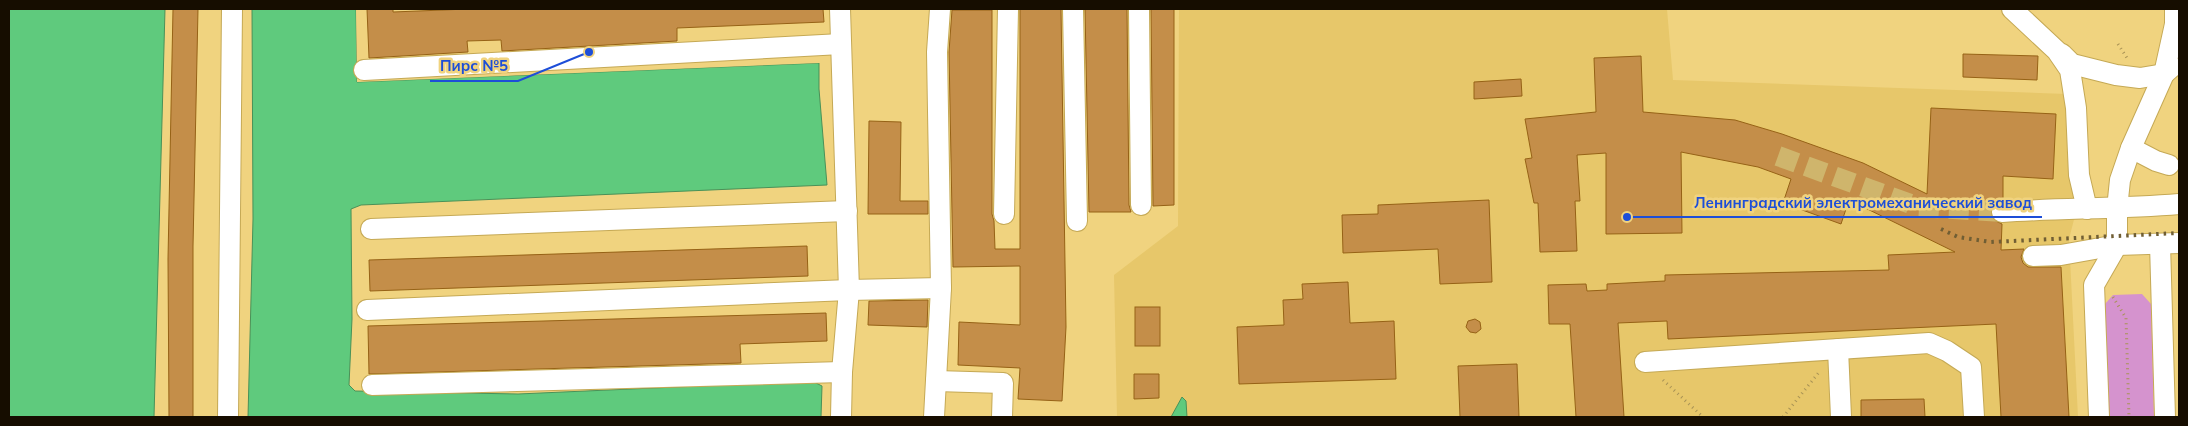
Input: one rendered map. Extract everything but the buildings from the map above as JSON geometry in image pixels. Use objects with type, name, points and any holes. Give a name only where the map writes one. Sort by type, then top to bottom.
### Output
[{"type":"street","points":[[228,417],[232,9]]},
{"type":"street","points":[[840,9],[848,290],[841,417]]},
{"type":"street","points":[[934,417],[941,288],[937,52],[940,9]]},
{"type":"street","points":[[1004,214],[1008,9]]},
{"type":"street","points":[[1073,9],[1077,221]]},
{"type":"street","points":[[1139,9],[1141,205]]},
{"type":"street","points":[[2012,9],[2072,64],[2090,70],[2140,78],[2164,74],[2179,60]]},
{"type":"street","points":[[2099,417],[2094,285],[2117,245],[2117,209],[2120,180],[2131,148],[2164,74],[2175,24],[2175,9]]},
{"type":"street","points":[[364,70],[840,44]]},
{"type":"street","points":[[2057,50],[2070,70],[2074,84],[2079,175],[2087,209]]},
{"type":"street","points":[[2131,148],[2156,161],[2169,165]]},
{"type":"street","points":[[2002,212],[2067,208],[2117,209],[2179,204]]},
{"type":"street","points":[[371,230],[846,211]]},
{"type":"street","points":[[2033,256],[2061,255],[2117,245],[2170,243],[2171,354],[2165,417]]},
{"type":"street","points":[[366,310],[848,290],[941,288]]},
{"type":"street","points":[[1645,362],[1928,343],[1947,351],[1971,367],[1974,417]]},
{"type":"street","points":[[1838,349],[1842,417]]},
{"type":"street","points":[[372,385],[842,372]]},
{"type":"street","points":[[936,381],[1003,383],[1002,417]]},
{"type":"path","points":[[2100,275],[2126,318],[2129,417]]},
{"type":"path","points":[[1783,417],[1838,349]]},
{"type":"path","points":[[1645,362],[1703,417]]},
{"type":"shaded area","points":[[9,9],[165,9],[154,417],[9,417]]},
{"type":"shaded area","points":[[252,9],[356,9],[357,82],[819,63],[819,89],[827,185],[361,205],[351,209],[352,319],[349,385],[355,391],[518,394],[812,381],[822,386],[821,417],[248,417],[253,219]]},
{"type":"shaded area","points":[[1179,9],[1667,9],[1673,80],[2067,94],[2077,208],[2069,239],[2078,417],[1117,417],[1114,275],[1178,226]]},
{"type":"shaded area","points":[[2142,294],[2151,304],[2154,417],[2109,417],[2105,304],[2113,295]]},
{"type":"shaded area","points":[[1182,397],[1186,401],[1187,417],[1171,417]]},
{"type":"pier","points":[[356,9],[359,9],[360,79],[819,61],[819,63],[357,82]]},
{"type":"tunnel","points":[[1778,156],[1919,207],[2002,212]]},
{"type":"railway","points":[[1941,229],[1958,237],[1991,242],[2179,233]]},
{"type":"place","name":"Пирс №5","points":[[589,52]]},
{"type":"place","name":"Ленинградский электромеханический завод","points":[[1627,217]]}]
